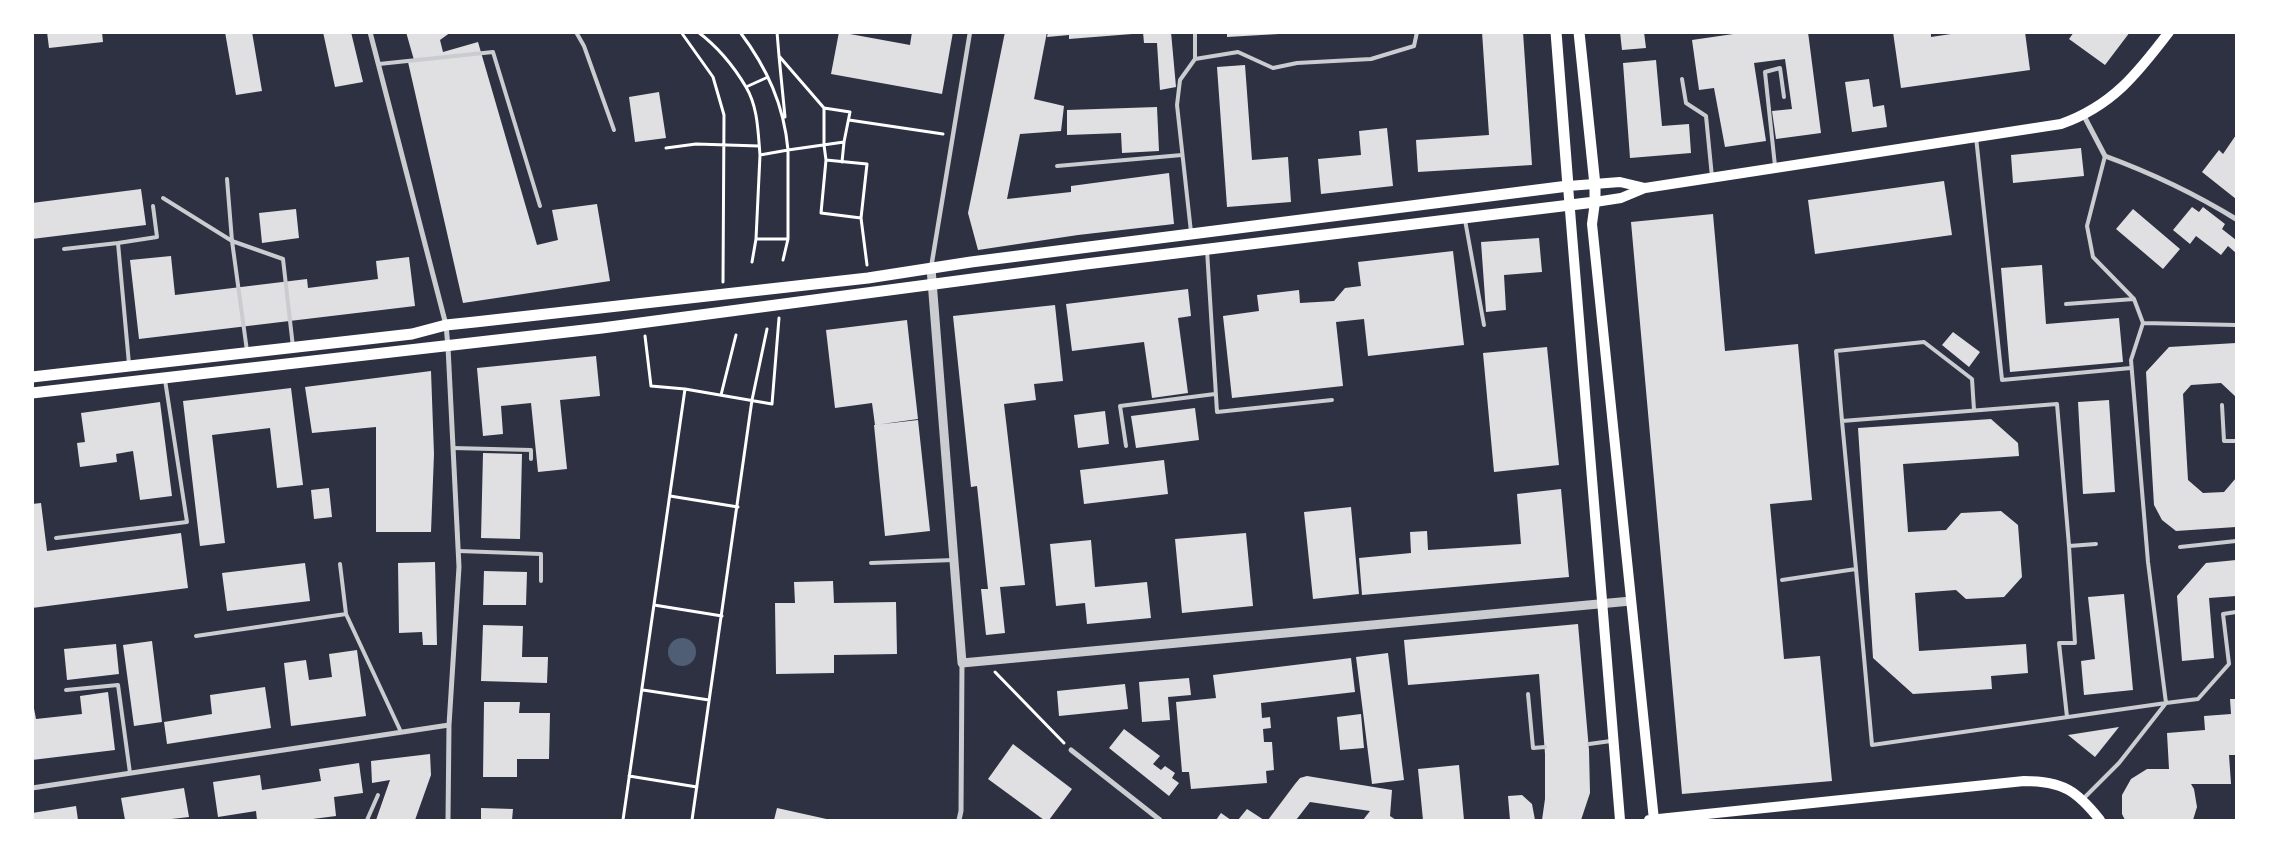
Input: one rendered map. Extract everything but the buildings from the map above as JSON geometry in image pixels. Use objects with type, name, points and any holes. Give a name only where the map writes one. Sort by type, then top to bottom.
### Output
[{"type":"main road","points":[[1556,32],[1601,605],[1620,820]]},
{"type":"main road","points":[[1579,32],[1595,184],[1592,224],[1652,820],[1688,818],[2024,781],[2052,782],[2069,790],[2083,799],[2100,820]]},
{"type":"main road","points":[[32,393],[415,349],[448,347],[932,284],[1464,218],[1537,211],[1621,198],[1645,188],[2061,124],[2084,116],[2126,85],[2169,32]]},
{"type":"main road","points":[[32,377],[412,334],[446,326],[868,278],[931,268],[1568,186],[1620,182],[1645,188]]},
{"type":"street","points":[[370,32],[446,326],[459,567],[449,725],[448,820]]},
{"type":"street","points":[[959,820],[961,811],[962,663],[931,268],[970,32]]},
{"type":"street","points":[[2084,116],[2105,156],[2157,175],[2199,196],[2236,219]]},
{"type":"street","points":[[962,663],[1631,601]]},
{"type":"street","points":[[32,788],[449,725]]},
{"type":"street","points":[[1071,750],[1160,820]]},
{"type":"lane","points":[[576,32],[584,46],[614,130]]},
{"type":"lane","points":[[1192,234],[1177,105],[1180,80],[1195,59],[1195,32]]},
{"type":"lane","points":[[1195,59],[1238,52],[1272,68],[1297,63],[1370,59],[1414,46],[1416,32]]},
{"type":"lane","points":[[378,64],[493,52],[540,206]]},
{"type":"lane","points":[[1775,168],[1766,72],[1780,68],[1784,97]]},
{"type":"lane","points":[[1682,79],[1686,103],[1706,116],[1712,177]]},
{"type":"lane","points":[[1976,137],[2002,380],[2131,368]]},
{"type":"lane","points":[[1057,166],[1182,155]]},
{"type":"lane","points":[[2083,799],[2119,764],[2166,703],[2148,562],[2131,368],[2131,360],[2143,323],[2134,299],[2093,257],[2087,226],[2105,156]]},
{"type":"lane","points":[[227,178],[232,241],[247,352]]},
{"type":"lane","points":[[163,198],[232,241],[283,259],[293,348]]},
{"type":"lane","points":[[64,249],[157,237],[153,206]]},
{"type":"lane","points":[[1464,218],[1484,325]]},
{"type":"lane","points":[[118,242],[129,366]]},
{"type":"lane","points":[[1207,250],[1217,412],[1332,400]]},
{"type":"lane","points":[[2066,304],[2134,299]]},
{"type":"lane","points":[[2143,323],[2236,325]]},
{"type":"lane","points":[[1974,410],[1972,380],[1924,342],[1836,351],[1872,745],[2066,716],[2198,699],[2229,664],[2223,614],[2236,612]]},
{"type":"lane","points":[[56,538],[186,522],[164,378]]},
{"type":"lane","points":[[1126,446],[1120,406],[1215,394]]},
{"type":"lane","points":[[1842,420],[2057,404],[2076,643],[2059,644],[2066,716]]},
{"type":"lane","points":[[2222,405],[2224,441],[2236,441]]},
{"type":"lane","points":[[453,448],[531,450],[531,459]]},
{"type":"lane","points":[[2180,547],[2236,541]]},
{"type":"lane","points":[[2069,546],[2096,544]]},
{"type":"lane","points":[[458,551],[541,554],[541,581]]},
{"type":"lane","points":[[872,563],[954,560]]},
{"type":"lane","points":[[340,564],[346,614],[401,732]]},
{"type":"lane","points":[[1782,580],[1856,569]]},
{"type":"lane","points":[[196,636],[346,614]]},
{"type":"lane","points":[[66,690],[118,685],[130,773]]},
{"type":"lane","points":[[1528,694],[1533,748],[1544,747]]},
{"type":"lane","points":[[1589,744],[1614,741]]},
{"type":"lane","points":[[367,820],[378,794]]},
{"type":"path","points":[[681,32],[713,77],[724,115],[723,294]]},
{"type":"path","points":[[698,32],[711,42],[734,68],[751,95],[760,155],[756,239],[752,262]]},
{"type":"path","points":[[740,32],[760,59],[786,124]]},
{"type":"path","points":[[777,32],[788,150],[788,239],[783,260]]},
{"type":"path","points":[[779,56],[824,108],[850,112],[842,162]]},
{"type":"path","points":[[746,87],[768,77]]},
{"type":"path","points":[[824,108],[826,160],[821,212],[861,218]]},
{"type":"path","points":[[849,120],[953,136]]},
{"type":"path","points":[[760,155],[844,142]]},
{"type":"path","points":[[666,148],[696,144],[759,146]]},
{"type":"path","points":[[826,160],[867,164],[861,218],[866,253]]},
{"type":"path","points":[[756,239],[788,239]]},
{"type":"path","points":[[643,322],[651,386],[686,389],[772,404],[780,305]]},
{"type":"path","points":[[692,820],[752,400],[767,329]]},
{"type":"path","points":[[722,395],[736,335]]},
{"type":"path","points":[[623,820],[686,389]]},
{"type":"path","points":[[670,496],[738,507]]},
{"type":"path","points":[[654,605],[722,616]]},
{"type":"path","points":[[986,661],[1071,750]]},
{"type":"path","points":[[643,690],[709,700]]},
{"type":"path","points":[[630,776],[697,787]]},
{"type":"water","points":[[682,638],[692,642],[696,652],[692,662],[682,666],[672,662],[668,652],[672,642]]}]
